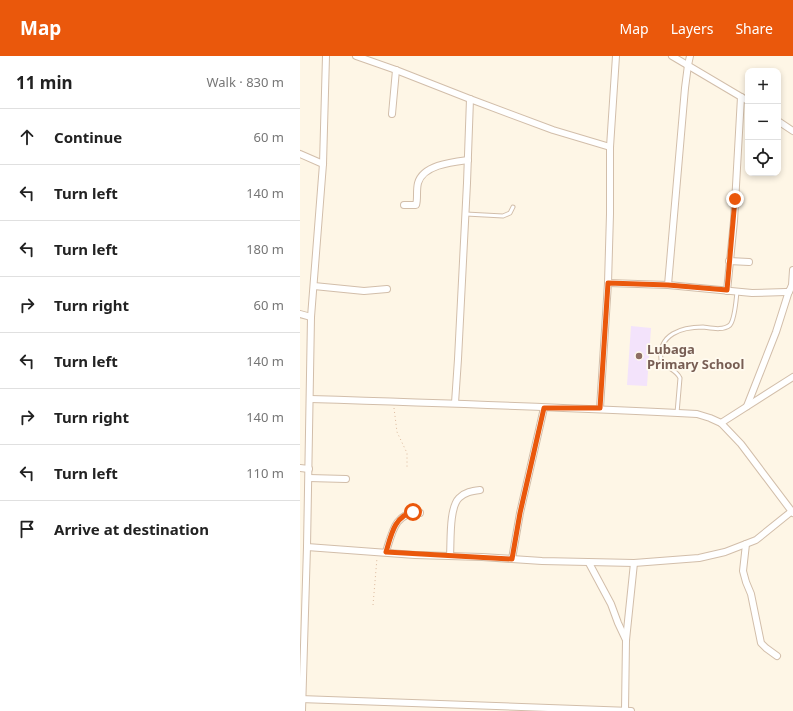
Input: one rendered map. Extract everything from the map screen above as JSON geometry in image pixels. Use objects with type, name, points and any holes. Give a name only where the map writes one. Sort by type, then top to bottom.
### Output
[{"type":"street","points":[[302,711],[301,699],[309,478],[311,318],[323,164],[326,56]]},
{"type":"street","points":[[356,56],[553,130],[610,147]]},
{"type":"street","points":[[600,408],[608,283],[610,147],[616,56]]},
{"type":"street","points":[[672,56],[745,99]]},
{"type":"street","points":[[668,285],[677,168],[690,56]]},
{"type":"street","points":[[392,114],[396,70]]},
{"type":"street","points":[[727,290],[734,221],[741,97]]},
{"type":"street","points":[[455,403],[466,214],[470,99]]},
{"type":"street","points":[[781,123],[793,131]]},
{"type":"street","points":[[300,154],[323,164]]},
{"type":"street","points":[[404,205],[416,206],[419,181],[427,171],[449,163],[468,160]]},
{"type":"street","points":[[730,261],[749,262]]},
{"type":"street","points":[[747,406],[776,332],[792,285],[793,270]]},
{"type":"street","points":[[608,283],[668,285],[769,293],[789,291]]},
{"type":"street","points":[[314,286],[364,292],[386,289]]},
{"type":"street","points":[[300,314],[311,318]]},
{"type":"street","points":[[721,423],[793,377]]},
{"type":"street","points":[[307,547],[589,563],[634,563],[699,558],[725,552],[756,540],[792,512],[741,444],[721,423],[697,414],[600,408],[544,408],[455,403],[310,399]]},
{"type":"street","points":[[512,559],[520,513],[544,408]]},
{"type":"street","points":[[300,468],[309,469]]},
{"type":"street","points":[[309,478],[346,479]]},
{"type":"street","points":[[450,556],[455,503],[463,494],[470,491],[480,490]]},
{"type":"street","points":[[386,552],[391,534],[400,519],[406,514],[420,513]]},
{"type":"street","points":[[746,544],[743,571],[751,594],[761,643],[777,656]]},
{"type":"street","points":[[589,563],[611,604],[626,640]]},
{"type":"street","points":[[301,699],[628,711],[626,640],[634,563]]},
{"type":"lane","points":[[466,214],[503,216],[510,213],[513,207]]},
{"type":"lane","points":[[678,413],[680,378],[675,371],[665,366],[661,360],[661,350],[672,334],[683,330],[700,327],[725,328],[728,326],[733,319],[737,291]]},
{"type":"path","points":[[394,402],[397,432],[407,453],[406,469]]},
{"type":"path","points":[[373,605],[378,551]]},
{"type":"shaded area","name":"Lubaga Primary School","points":[[631,326],[651,328],[647,386],[627,385]]},
{"type":"place","name":"Lubaga Primary School","points":[[639,356]]},
{"type":"route","points":[[413,512],[406,514],[396,524],[391,534],[386,552],[415,555],[512,559],[520,513],[544,408],[600,408],[608,283],[668,285],[727,290],[735,199]]}]
